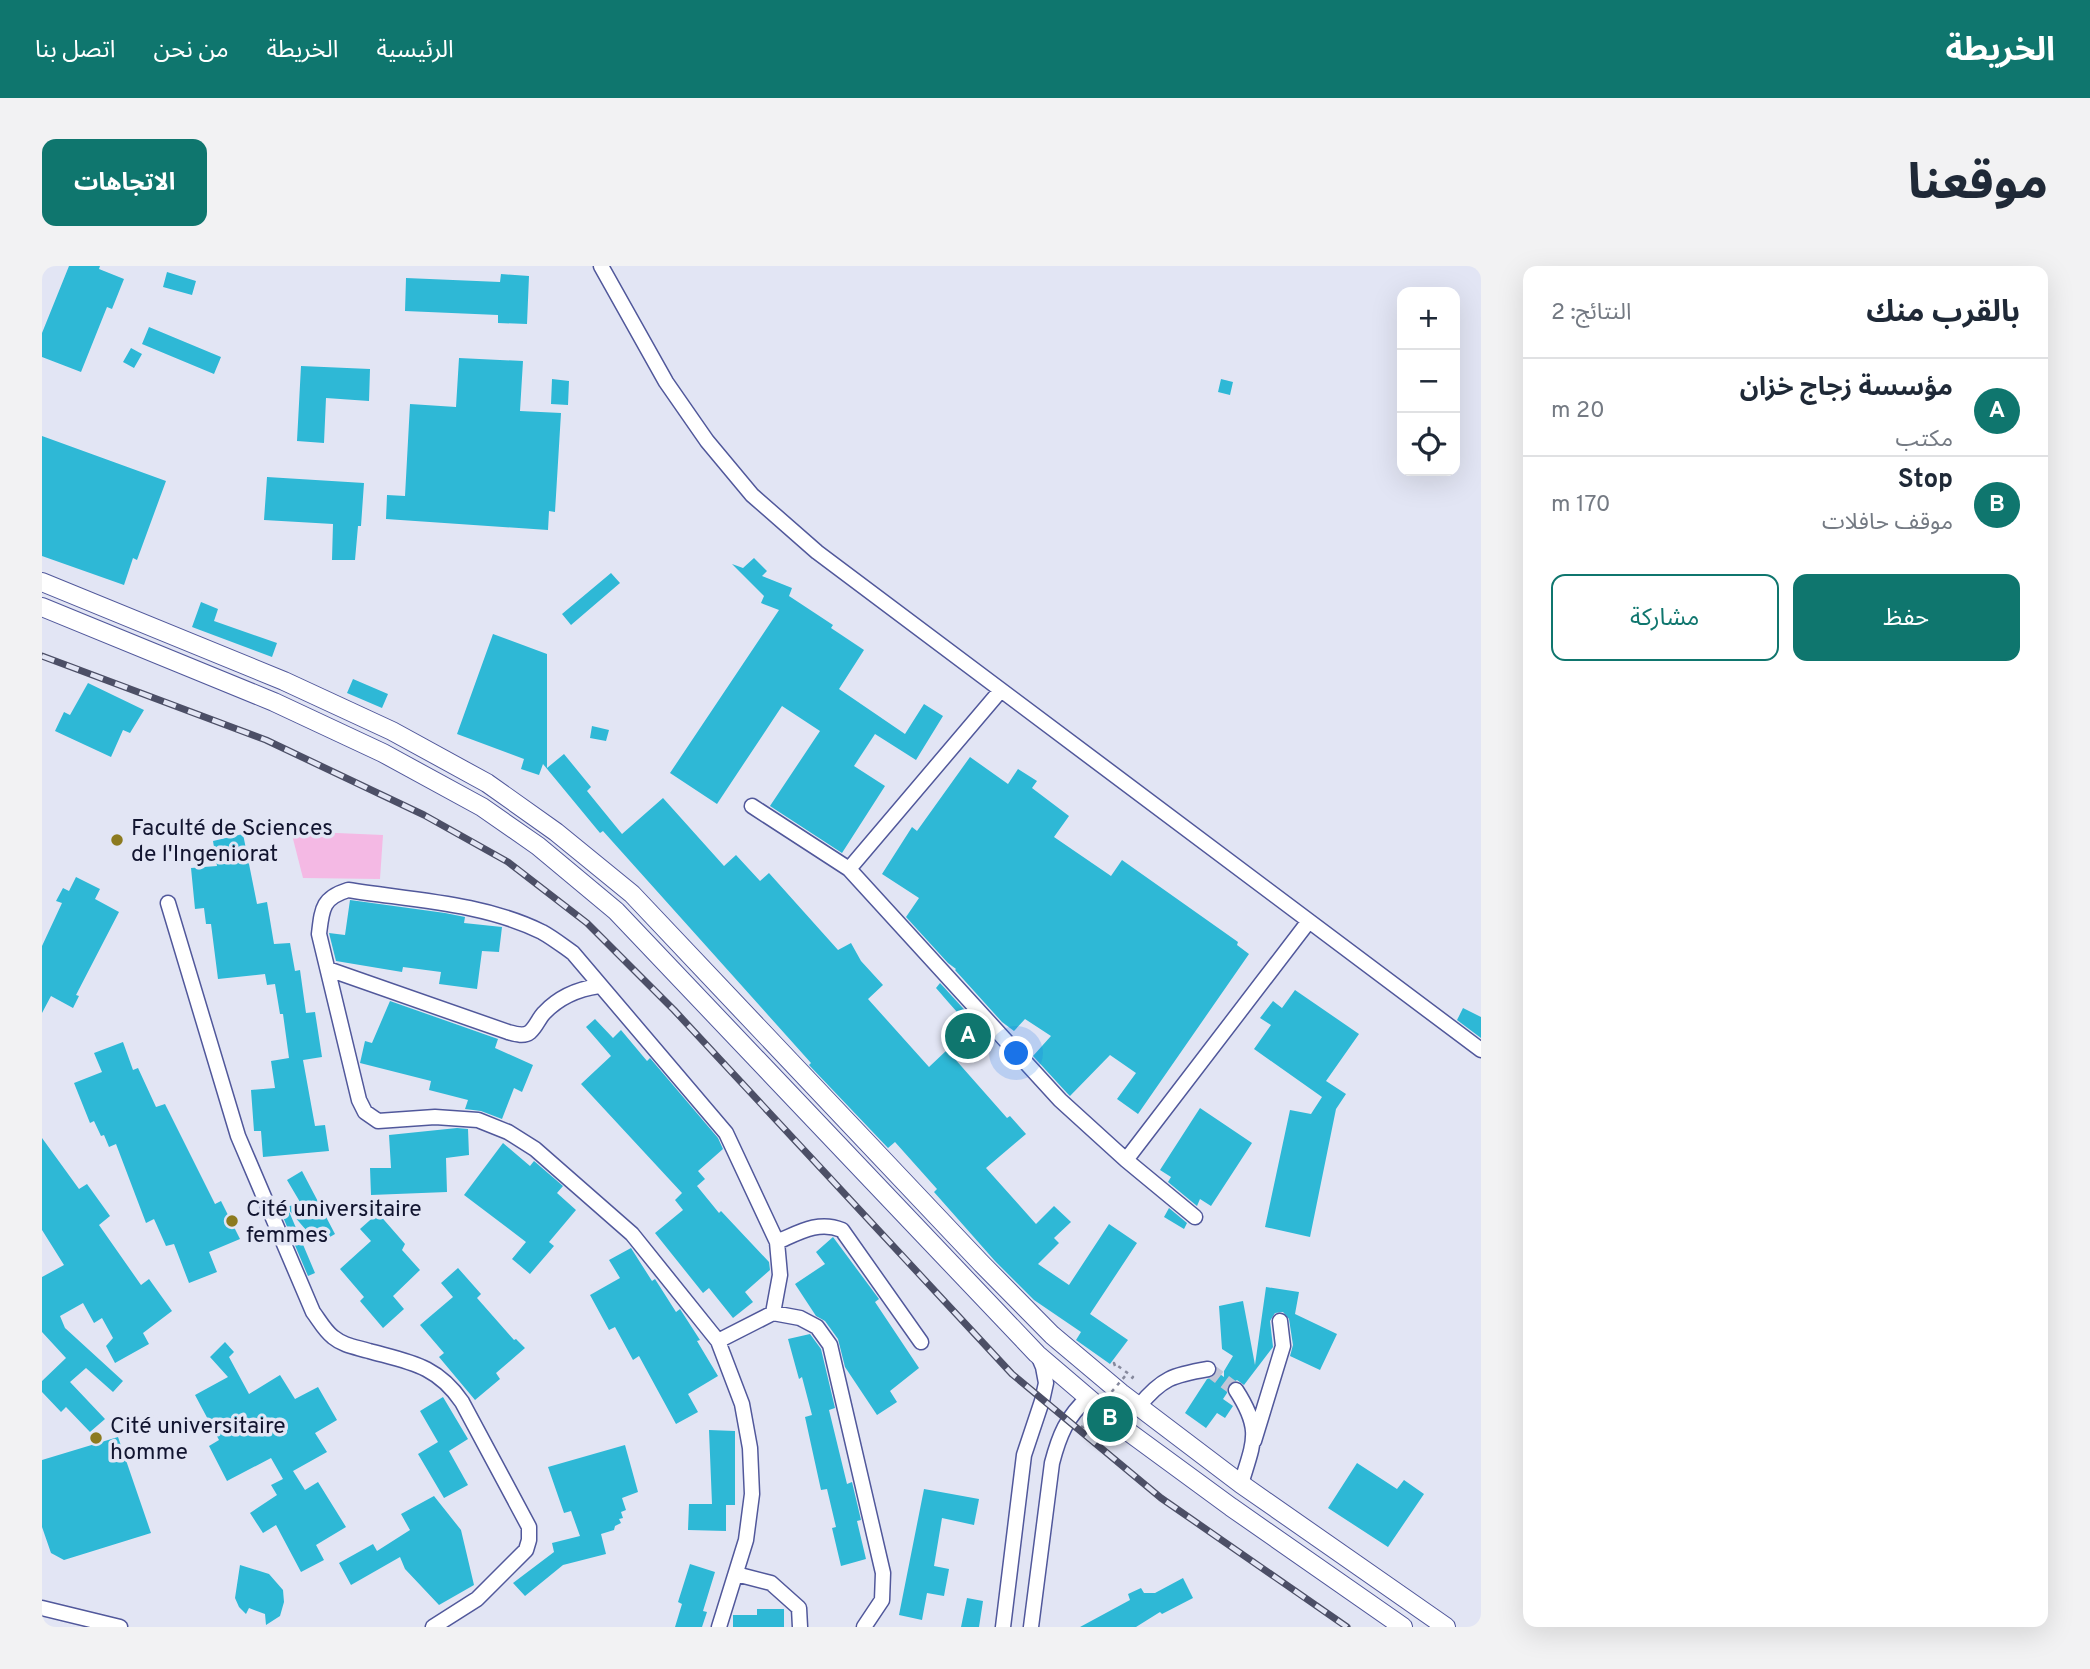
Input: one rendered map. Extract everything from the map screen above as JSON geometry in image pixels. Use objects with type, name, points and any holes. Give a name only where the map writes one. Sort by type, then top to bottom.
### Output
[{"type":"main road","points":[[42,582],[284,681],[392,731],[487,783],[556,832],[632,894],[1052,1335],[1241,1484],[1446,1627]]},
{"type":"main road","points":[[42,607],[274,702],[383,753],[482,807],[538,846],[616,911],[1037,1354],[1126,1430],[1403,1627]]},
{"type":"street","points":[[601,266],[666,382],[707,441],[752,495],[817,552],[1481,1050]]},
{"type":"street","points":[[849,869],[1001,690]]},
{"type":"street","points":[[752,806],[849,869],[1060,1100],[1126,1160],[1195,1217]]},
{"type":"street","points":[[719,1627],[746,1540],[751,1494],[750,1448],[742,1405],[718,1341],[632,1234],[535,1149],[478,1120],[435,1117],[378,1121],[365,1112],[359,1100],[319,934],[322,908],[333,894],[348,890],[488,912],[544,933],[573,953],[726,1133],[777,1242],[780,1275],[773,1313]]},
{"type":"street","points":[[168,903],[238,1136],[313,1312],[331,1336],[345,1345],[422,1367],[438,1374],[450,1385],[462,1402],[528,1527],[529,1540],[526,1550],[477,1599],[433,1627]]},
{"type":"street","points":[[1126,1160],[1309,921]]},
{"type":"street","points":[[328,970],[522,1035],[530,1032],[544,1013],[565,997],[599,986]]},
{"type":"street","points":[[777,1242],[809,1228],[829,1225],[842,1230],[920,1342]]},
{"type":"street","points":[[718,1341],[773,1313],[800,1318],[817,1327],[830,1345],[883,1573],[882,1600],[864,1627]]},
{"type":"street","points":[[1241,1484],[1283,1346],[1280,1321]]},
{"type":"street","points":[[1003,1627],[1024,1455],[1046,1383],[1037,1354]]},
{"type":"street","points":[[1139,1406],[1156,1386],[1180,1374],[1208,1369]]},
{"type":"street","points":[[1236,1390],[1250,1412],[1254,1441]]},
{"type":"street","points":[[1031,1627],[1057,1442],[1074,1410],[1088,1398]]},
{"type":"street","points":[[736,1574],[772,1583],[799,1608],[800,1627]]},
{"type":"street","points":[[42,1608],[120,1627]]},
{"type":"path","points":[[1082,1424],[1126,1374],[1114,1363],[1133,1377]]},
{"type":"shaded area","points":[[291,831],[383,835],[380,879],[303,878]]},
{"type":"building","points":[[69,266],[100,266],[99,269],[124,279],[112,309],[107,307],[81,372],[42,357],[42,333]]},
{"type":"building","points":[[167,272],[196,281],[192,295],[163,287]]},
{"type":"building","points":[[501,274],[529,276],[527,324],[498,323],[498,315],[405,311],[406,278],[500,282]]},
{"type":"building","points":[[149,327],[221,357],[214,374],[142,344]]},
{"type":"building","points":[[131,348],[142,354],[134,368],[123,362]]},
{"type":"building","points":[[459,358],[523,361],[520,411],[561,413],[555,512],[549,511],[548,530],[386,519],[387,495],[405,496],[410,404],[456,407]]},
{"type":"building","points":[[301,366],[370,369],[369,401],[326,398],[324,443],[297,441]]},
{"type":"building","points":[[552,379],[569,381],[568,405],[551,404]]},
{"type":"building","points":[[1221,379],[1233,382],[1230,395],[1218,392]]},
{"type":"building","points":[[42,436],[166,481],[137,560],[133,558],[124,585],[42,556]]},
{"type":"building","points":[[267,477],[364,483],[355,560],[332,560],[333,524],[264,520]]},
{"type":"building","points":[[754,558],[767,571],[762,576],[792,588],[789,596],[833,625],[831,628],[864,650],[839,689],[905,734],[924,704],[943,716],[916,760],[875,734],[854,766],[885,786],[842,853],[770,806],[820,731],[782,706],[717,804],[670,773],[779,610],[761,603],[764,596],[732,564],[743,568]]},
{"type":"building","points":[[611,573],[620,583],[571,625],[562,614]]},
{"type":"building","points":[[201,602],[218,609],[214,621],[277,643],[272,657],[192,627]]},
{"type":"building","points":[[493,634],[547,654],[547,768],[564,754],[591,787],[587,791],[622,834],[663,798],[724,866],[736,855],[760,881],[769,873],[838,950],[851,943],[861,961],[883,985],[868,999],[929,1067],[947,1050],[1007,1118],[1010,1116],[1026,1134],[986,1168],[1036,1224],[1054,1206],[1071,1222],[1054,1238],[1059,1243],[1038,1264],[1069,1285],[1109,1224],[1137,1243],[1090,1314],[1128,1340],[1110,1364],[1076,1340],[1081,1332],[1034,1300],[995,1261],[934,1192],[937,1189],[895,1142],[888,1148],[809,1065],[811,1063],[603,831],[600,833],[543,764],[539,775],[521,769],[524,759],[457,734]]},
{"type":"building","points":[[353,679],[388,694],[382,708],[347,693]]},
{"type":"building","points":[[88,683],[144,710],[130,733],[123,730],[111,757],[55,731],[64,712],[70,715]]},
{"type":"building","points":[[592,726],[609,730],[606,741],[590,738]]},
{"type":"building","points":[[970,757],[1008,784],[1018,769],[1037,781],[1032,788],[1069,816],[1054,837],[1111,876],[1122,860],[1238,942],[1237,945],[1249,954],[1138,1114],[1117,1099],[1136,1073],[1110,1055],[1070,1096],[1033,1056],[1051,1036],[1025,1019],[1014,1031],[1002,1022],[906,917],[919,898],[882,874],[912,827],[917,831]]},
{"type":"building","points":[[243,834],[257,904],[267,902],[274,944],[290,943],[295,971],[300,970],[306,1013],[315,1012],[322,1057],[303,1060],[315,1126],[325,1125],[329,1151],[263,1157],[261,1131],[254,1131],[251,1090],[275,1088],[271,1061],[289,1058],[283,1014],[280,1014],[275,984],[267,985],[265,974],[218,979],[211,924],[206,924],[204,908],[195,909],[191,868],[217,866],[213,841]]},
{"type":"building","points":[[76,877],[100,889],[95,899],[119,912],[76,995],[79,996],[73,1008],[51,996],[42,1013],[42,946],[62,903],[56,901],[63,888],[69,891]]},
{"type":"building","points":[[350,900],[445,913],[465,917],[464,923],[502,927],[499,952],[482,951],[477,989],[439,984],[441,972],[403,967],[402,972],[336,961],[329,933],[345,935]]},
{"type":"building","points":[[940,983],[982,1030],[965,1021],[936,988]]},
{"type":"building","points":[[1295,990],[1359,1034],[1326,1081],[1346,1094],[1336,1109],[1310,1237],[1265,1227],[1290,1110],[1311,1114],[1322,1097],[1254,1049],[1271,1025],[1260,1018],[1273,1001],[1282,1008]]},
{"type":"building","points":[[390,1001],[498,1039],[495,1048],[533,1065],[522,1092],[514,1088],[502,1119],[481,1111],[465,1109],[468,1100],[429,1090],[431,1081],[360,1063],[365,1041],[372,1043]]},
{"type":"building","points":[[1463,1008],[1481,1017],[1481,1038],[1457,1020]]},
{"type":"building","points":[[595,1019],[613,1038],[621,1030],[647,1061],[650,1058],[718,1138],[723,1149],[698,1171],[705,1179],[697,1186],[719,1213],[721,1211],[769,1262],[770,1270],[745,1292],[753,1302],[733,1318],[709,1288],[703,1293],[655,1233],[683,1210],[675,1200],[682,1193],[581,1084],[611,1056],[586,1027]]},
{"type":"building","points":[[123,1042],[133,1070],[138,1068],[156,1107],[165,1104],[215,1204],[221,1201],[240,1239],[209,1252],[217,1272],[189,1283],[174,1244],[166,1246],[154,1219],[146,1223],[116,1144],[109,1147],[94,1121],[90,1123],[74,1083],[102,1072],[94,1053]]},
{"type":"building","points":[[1200,1108],[1252,1143],[1211,1206],[1200,1199],[1197,1206],[1168,1182],[1171,1177],[1160,1170]]},
{"type":"building","points":[[468,1129],[469,1155],[446,1158],[447,1192],[371,1195],[370,1168],[391,1168],[389,1135]]},
{"type":"building","points":[[42,1138],[79,1189],[87,1184],[110,1216],[99,1225],[141,1285],[149,1279],[172,1311],[143,1333],[149,1344],[115,1363],[106,1346],[113,1338],[102,1318],[94,1323],[83,1303],[60,1316],[65,1328],[123,1381],[113,1392],[86,1368],[70,1382],[105,1419],[90,1432],[66,1407],[61,1412],[42,1392],[42,1381],[66,1358],[42,1332],[42,1277],[64,1265],[42,1230]]},
{"type":"building","points":[[503,1143],[530,1166],[534,1161],[563,1186],[557,1193],[576,1210],[549,1242],[554,1246],[530,1274],[512,1259],[526,1242],[464,1195]]},
{"type":"building","points":[[302,1171],[335,1234],[318,1244],[288,1209],[315,1273],[308,1276],[280,1210],[300,1202],[287,1180]]},
{"type":"building","points":[[1169,1208],[1187,1223],[1184,1229],[1164,1217]]},
{"type":"building","points":[[378,1213],[405,1244],[402,1250],[420,1270],[393,1296],[404,1309],[383,1328],[360,1301],[364,1297],[340,1269],[371,1241],[360,1229]]},
{"type":"building","points":[[833,1237],[879,1299],[875,1302],[919,1368],[890,1391],[897,1402],[877,1415],[845,1367],[838,1339],[825,1321],[816,1316],[795,1284],[825,1264],[816,1252]]},
{"type":"building","points":[[631,1248],[676,1312],[680,1309],[700,1340],[697,1341],[718,1376],[688,1394],[698,1412],[676,1424],[639,1356],[633,1360],[615,1327],[609,1330],[590,1295],[620,1278],[609,1260]]},
{"type":"building","points":[[458,1268],[481,1294],[477,1298],[514,1340],[525,1348],[496,1373],[500,1379],[475,1400],[439,1357],[444,1353],[420,1325],[453,1297],[441,1283]]},
{"type":"building","points":[[1266,1287],[1299,1292],[1295,1314],[1337,1334],[1320,1370],[1290,1356],[1293,1345],[1289,1319],[1283,1312],[1275,1313],[1270,1321],[1273,1347],[1244,1385],[1237,1380],[1228,1385],[1223,1399],[1233,1406],[1225,1418],[1217,1413],[1206,1428],[1185,1413],[1207,1379],[1214,1377],[1217,1372],[1224,1377],[1224,1371],[1233,1356],[1222,1349],[1219,1306],[1243,1301],[1255,1365]]},
{"type":"building","points":[[810,1334],[821,1349],[835,1408],[829,1410],[847,1484],[852,1482],[861,1520],[857,1521],[866,1559],[841,1566],[827,1489],[821,1490],[805,1417],[812,1415],[788,1339]]},
{"type":"building","points":[[225,1342],[234,1352],[229,1357],[249,1394],[280,1375],[295,1399],[318,1387],[337,1420],[315,1433],[327,1452],[293,1471],[305,1490],[318,1482],[346,1527],[316,1545],[324,1560],[301,1572],[276,1525],[263,1533],[250,1513],[277,1495],[271,1485],[283,1479],[271,1458],[227,1481],[209,1446],[219,1440],[195,1395],[228,1377],[210,1357]]},
{"type":"building","points":[[443,1397],[468,1439],[449,1451],[468,1485],[444,1498],[418,1454],[438,1442],[420,1411]]},
{"type":"building","points":[[709,1430],[735,1431],[735,1505],[726,1505],[726,1531],[688,1530],[689,1504],[712,1504]]},
{"type":"building","points":[[118,1437],[151,1533],[64,1560],[51,1553],[42,1527],[42,1460]]},
{"type":"building","points":[[625,1445],[638,1492],[622,1498],[626,1510],[621,1512],[621,1523],[615,1526],[614,1530],[601,1534],[606,1554],[563,1565],[525,1596],[513,1583],[554,1552],[552,1543],[580,1536],[571,1511],[564,1513],[548,1467]]},
{"type":"building","points":[[1357,1463],[1397,1489],[1404,1480],[1424,1494],[1388,1547],[1328,1508]]},
{"type":"building","points":[[924,1489],[979,1499],[974,1525],[942,1518],[934,1566],[949,1569],[944,1596],[927,1593],[922,1620],[899,1615]]},
{"type":"building","points":[[434,1496],[461,1530],[474,1585],[439,1605],[405,1569],[400,1557],[351,1585],[339,1563],[373,1544],[377,1551],[410,1530],[401,1514]]},
{"type":"building","points":[[690,1564],[715,1572],[703,1611],[707,1612],[702,1627],[675,1627],[682,1604],[678,1602]]},
{"type":"building","points":[[240,1565],[269,1574],[283,1590],[284,1602],[280,1616],[266,1625],[265,1614],[249,1608],[246,1614],[235,1598]]},
{"type":"building","points":[[1183,1578],[1193,1598],[1162,1614],[1160,1612],[1136,1627],[1080,1627],[1130,1600],[1128,1594],[1141,1588],[1144,1593],[1155,1593]]},
{"type":"building","points":[[967,1598],[983,1601],[979,1627],[961,1627]]},
{"type":"building","points":[[757,1609],[784,1609],[784,1627],[733,1627],[733,1615],[757,1615]]},
{"type":"tunnel","points":[[1208,1369],[1236,1390]]},
{"type":"railway","points":[[42,656],[266,740],[424,815],[508,862],[587,923],[674,1010],[1012,1374],[1161,1498],[1347,1627]]},
{"type":"place","name":"Faculté de Sciences de l'Ingeniorat","points":[[117,840]]},
{"type":"place","name":"مؤسسة زجاج خزان","points":[[968,1036]]},
{"type":"place","name":"Cité universitaire femmes","points":[[232,1221]]},
{"type":"place","name":"Stop","points":[[1110,1419]]},
{"type":"place","name":"Cité universitaire homme","points":[[96,1438]]}]
